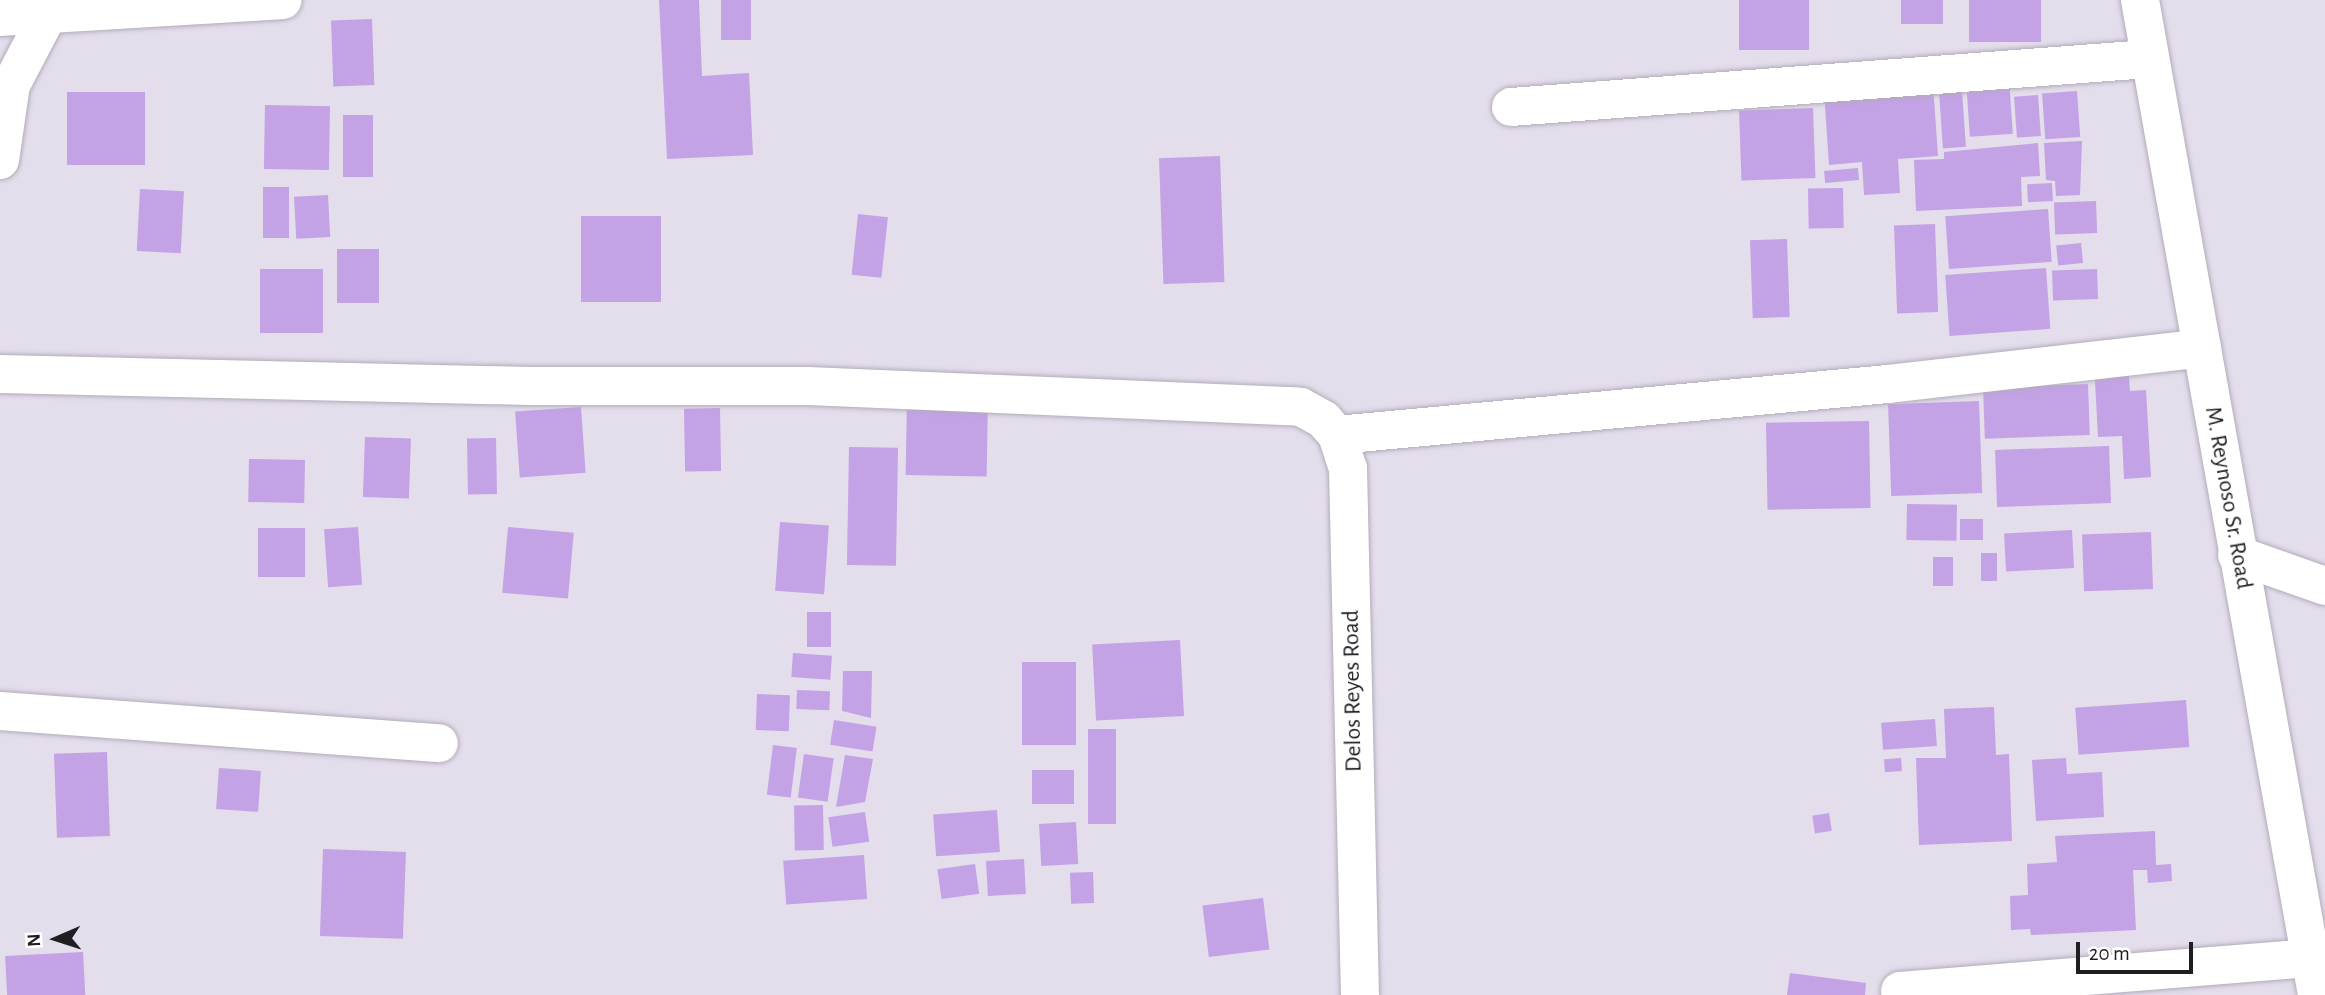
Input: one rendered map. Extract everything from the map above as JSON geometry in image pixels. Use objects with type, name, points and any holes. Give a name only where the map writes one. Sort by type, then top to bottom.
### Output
[{"type":"street","points":[[0,17],[63,8],[282,0]]},
{"type":"street","name":"M. Reynoso Sr. Road","points":[[2140,0],[2148,59],[2317,995]]},
{"type":"street","points":[[0,160],[11,85],[63,8]]},
{"type":"street","points":[[1511,107],[2148,59]]},
{"type":"street","points":[[0,374],[530,387],[808,386],[1301,407],[1324,421],[1337,435],[1888,384],[2202,348]]},
{"type":"street","name":"Delos Reyes Road","points":[[1337,435],[1348,468],[1360,995]]},
{"type":"street","points":[[2237,555],[2325,586]]},
{"type":"street","points":[[0,711],[439,743]]},
{"type":"street","points":[[1900,991],[2312,958]]},
{"type":"building","points":[[659,0],[699,0],[702,76],[749,73],[753,155],[667,159]]},
{"type":"building","points":[[721,0],[751,0],[751,40],[721,40]]},
{"type":"building","points":[[1739,0],[1809,0],[1809,50],[1739,50]]},
{"type":"building","points":[[1901,0],[1943,0],[1943,24],[1901,24]]},
{"type":"building","points":[[1969,0],[2041,0],[2041,42],[1969,42]]},
{"type":"building","points":[[372,19],[374,85],[333,86],[331,20]]},
{"type":"building","points":[[2009,79],[2013,134],[1970,137],[1966,82]]},
{"type":"building","points":[[1933,84],[1938,156],[1898,159],[1900,193],[1864,195],[1862,162],[1829,165],[1824,91]]},
{"type":"building","points":[[1962,91],[1966,147],[1943,148],[1939,93]]},
{"type":"building","points":[[2077,91],[2080,137],[2045,139],[2042,93]]},
{"type":"building","points":[[67,92],[145,92],[145,165],[67,165]]},
{"type":"building","points":[[2038,95],[2041,136],[2017,138],[2014,97]]},
{"type":"building","points":[[265,105],[330,106],[329,170],[264,169]]},
{"type":"building","points":[[1813,108],[1815,178],[1741,181],[1739,111]]},
{"type":"building","points":[[343,115],[373,115],[373,177],[343,177]]},
{"type":"building","points":[[2082,141],[2080,195],[2056,196],[2055,181],[2046,180],[2044,143]]},
{"type":"building","points":[[2038,143],[2040,176],[2021,177],[2022,206],[1916,211],[1914,160],[1944,159],[1944,152]]},
{"type":"building","points":[[1220,156],[1224,282],[1163,284],[1159,158]]},
{"type":"building","points":[[1858,168],[1859,180],[1825,183],[1824,171]]},
{"type":"building","points":[[2052,183],[2053,201],[2028,202],[2027,184]]},
{"type":"building","points":[[263,187],[289,187],[289,238],[263,238]]},
{"type":"building","points":[[1843,188],[1844,228],[1809,229],[1808,189]]},
{"type":"building","points":[[140,189],[184,191],[181,253],[137,251]]},
{"type":"building","points":[[328,195],[330,237],[296,239],[294,197]]},
{"type":"building","points":[[2096,201],[2097,233],[2055,234],[2054,202]]},
{"type":"building","points":[[2048,209],[2052,262],[1949,269],[1945,216]]},
{"type":"building","points":[[858,214],[888,217],[881,278],[852,275]]},
{"type":"building","points":[[581,216],[661,216],[661,302],[581,302]]},
{"type":"building","points":[[1935,224],[1938,312],[1897,313],[1894,225]]},
{"type":"building","points":[[1787,239],[1790,317],[1753,318],[1750,240]]},
{"type":"building","points":[[2081,243],[2083,263],[2058,266],[2056,246]]},
{"type":"building","points":[[337,249],[379,249],[379,303],[337,303]]},
{"type":"building","points":[[2046,268],[2050,329],[1950,336],[1945,275]]},
{"type":"building","points":[[260,269],[323,269],[323,333],[260,333]]},
{"type":"building","points":[[2097,269],[2098,299],[2053,301],[2052,271]]},
{"type":"building","points":[[2128,362],[2130,391],[2146,390],[2151,477],[2124,479],[2122,436],[2098,437],[2094,363]]},
{"type":"building","points":[[2088,384],[2090,435],[1985,439],[1983,388]]},
{"type":"building","points":[[907,397],[988,398],[987,476],[906,475]]},
{"type":"building","points":[[1979,401],[1982,493],[1891,496],[1888,404]]},
{"type":"building","points":[[581,407],[586,473],[520,477],[515,412]]},
{"type":"building","points":[[720,408],[721,471],[685,472],[684,409]]},
{"type":"building","points":[[1869,421],[1871,508],[1768,510],[1766,423]]},
{"type":"building","points":[[365,437],[411,439],[409,499],[363,497]]},
{"type":"building","points":[[496,438],[497,494],[468,494],[467,439]]},
{"type":"building","points":[[2109,446],[2111,503],[1997,507],[1995,450]]},
{"type":"building","points":[[849,447],[898,448],[896,566],[847,565]]},
{"type":"building","points":[[249,459],[305,460],[304,503],[248,502]]},
{"type":"building","points":[[1907,504],[1957,505],[1956,541],[1906,540]]},
{"type":"building","points":[[1960,519],[1983,519],[1983,540],[1960,540]]},
{"type":"building","points":[[780,522],[829,525],[824,594],[775,591]]},
{"type":"building","points":[[358,527],[362,585],[328,587],[324,529]]},
{"type":"building","points":[[508,527],[574,533],[568,599],[502,593]]},
{"type":"building","points":[[258,528],[305,528],[305,577],[258,577]]},
{"type":"building","points":[[2072,530],[2074,568],[2006,572],[2004,534]]},
{"type":"building","points":[[2151,532],[2153,589],[2084,591],[2082,534]]},
{"type":"building","points":[[1981,553],[1997,553],[1997,581],[1981,581]]},
{"type":"building","points":[[1933,557],[1953,557],[1953,586],[1933,586]]},
{"type":"building","points":[[807,612],[831,612],[831,647],[807,647]]},
{"type":"building","points":[[1180,640],[1184,716],[1096,721],[1092,645]]},
{"type":"building","points":[[793,653],[832,656],[830,680],[791,677]]},
{"type":"building","points":[[1022,662],[1076,662],[1076,745],[1022,745]]},
{"type":"building","points":[[843,671],[872,671],[871,718],[842,711]]},
{"type":"building","points":[[797,690],[830,691],[829,710],[796,709]]},
{"type":"building","points":[[757,694],[790,695],[789,731],[756,730]]},
{"type":"building","points":[[2186,700],[2189,747],[2079,755],[2075,708]]},
{"type":"building","points":[[1994,707],[1996,755],[2009,754],[2012,841],[1919,845],[1916,758],[1946,758],[1944,709]]},
{"type":"building","points":[[1935,719],[1937,746],[1883,750],[1881,723]]},
{"type":"building","points":[[834,720],[876,727],[873,751],[830,745]]},
{"type":"building","points":[[1088,729],[1116,729],[1116,824],[1088,824]]},
{"type":"building","points":[[773,745],[797,748],[791,798],[767,795]]},
{"type":"building","points":[[107,752],[110,836],[57,838],[54,754]]},
{"type":"building","points":[[804,754],[834,758],[828,802],[798,798]]},
{"type":"building","points":[[845,755],[873,759],[865,802],[836,807]]},
{"type":"building","points":[[1901,758],[1902,771],[1885,772],[1884,759]]},
{"type":"building","points":[[2066,758],[2067,774],[2102,772],[2104,817],[2036,821],[2032,760]]},
{"type":"building","points":[[219,768],[261,771],[258,812],[216,809]]},
{"type":"building","points":[[1032,770],[1074,770],[1074,804],[1032,804]]},
{"type":"building","points":[[823,805],[824,850],[795,850],[794,806]]},
{"type":"building","points":[[997,810],[1000,852],[936,856],[933,814]]},
{"type":"building","points":[[865,812],[869,842],[833,847],[828,817]]},
{"type":"building","points":[[1829,813],[1832,831],[1815,833],[1812,816]]},
{"type":"building","points":[[1076,822],[1078,864],[1041,866],[1039,824]]},
{"type":"building","points":[[2155,831],[2156,865],[2171,864],[2172,881],[2148,883],[2147,870],[2133,870],[2136,930],[2031,935],[2030,929],[2011,930],[2010,896],[2028,895],[2027,864],[2057,862],[2055,836]]},
{"type":"building","points":[[323,849],[406,852],[403,939],[320,936]]},
{"type":"building","points":[[864,855],[867,899],[786,905],[783,861]]},
{"type":"building","points":[[1024,859],[1026,894],[988,896],[986,861]]},
{"type":"building","points":[[975,864],[979,894],[942,899],[937,869]]},
{"type":"building","points":[[1093,872],[1094,903],[1071,904],[1070,873]]},
{"type":"building","points":[[1263,898],[1269,950],[1209,957],[1202,905]]},
{"type":"building","points":[[83,952],[85,995],[7,995],[5,956]]},
{"type":"building","points":[[1790,973],[1866,983],[1865,995],[1787,995]]}]
